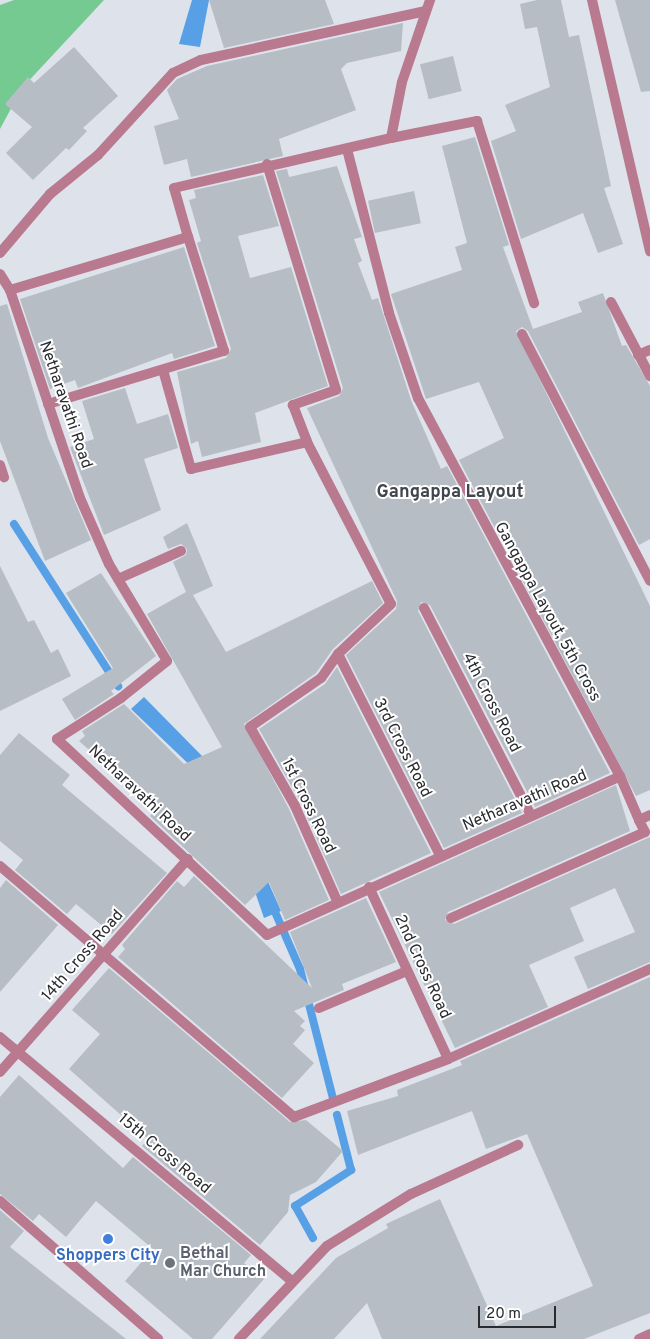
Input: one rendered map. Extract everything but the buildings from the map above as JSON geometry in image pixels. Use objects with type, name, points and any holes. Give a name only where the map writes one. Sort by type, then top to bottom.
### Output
[{"type":"street","points":[[391,138],[402,82],[430,0]]},
{"type":"street","points":[[592,0],[650,251]]},
{"type":"street","points":[[0,253],[50,194],[98,155],[172,73],[201,60],[426,11]]},
{"type":"street","points":[[48,404],[224,351],[174,188],[267,164],[347,149],[391,138],[477,121],[534,303]]},
{"type":"street","name":"Gangappa Layout, 5th Cross","points":[[347,149],[389,313],[418,398],[620,776]]},
{"type":"street","points":[[267,164],[336,390],[293,405],[307,442],[391,604],[338,654]]},
{"type":"street","points":[[10,290],[188,237]]},
{"type":"street","name":"Netharavathi Road","points":[[0,274],[10,290],[80,498],[118,579],[167,661],[140,680],[121,698],[57,739],[188,859],[267,935],[336,901],[530,813],[620,776]]},
{"type":"street","points":[[611,302],[650,376]]},
{"type":"street","points":[[522,334],[650,580]]},
{"type":"street","points":[[638,355],[650,350]]},
{"type":"street","points":[[163,370],[191,469],[307,442]]},
{"type":"street","points":[[0,465],[4,478]]},
{"type":"street","points":[[118,579],[181,551]]},
{"type":"street","name":"4th Cross Road","points":[[424,608],[530,813]]},
{"type":"street","name":"1st Cross Road","points":[[336,901],[295,806],[250,727],[321,678],[338,654]]},
{"type":"street","name":"3rd Cross Road","points":[[338,654],[440,855]]},
{"type":"street","points":[[451,918],[645,832],[620,776]]},
{"type":"street","points":[[639,820],[650,815]]},
{"type":"street","name":"14th Cross Road","points":[[0,1072],[188,859]]},
{"type":"street","points":[[0,866],[294,1116],[344,1100],[448,1059],[650,969]]},
{"type":"street","name":"2nd Cross Road","points":[[369,887],[448,1059]]},
{"type":"street","points":[[319,1008],[407,971]]},
{"type":"street","name":"15th Cross Road","points":[[0,1037],[290,1280]]},
{"type":"street","points":[[240,1339],[290,1280],[327,1246],[411,1194],[518,1145]]},
{"type":"street","points":[[0,1201],[158,1339]]},
{"type":"street","points":[[638,1339],[650,1334]]},
{"type":"green space","points":[[14,0],[104,0],[22,88],[0,129],[0,5]]},
{"type":"water","points":[[192,0],[209,0],[200,47],[179,44]]},
{"type":"water","points":[[144,697],[203,757],[229,793],[281,911],[264,918],[243,857],[198,773],[131,709]]},
{"type":"waterway","points":[[14,524],[118,686]]},
{"type":"waterway","points":[[272,905],[300,969],[333,1098]]},
{"type":"waterway","points":[[313,1238],[295,1206],[351,1170],[337,1115]]},
{"type":"place","name":"Shoppers City","points":[[108,1239]]},
{"type":"place","name":"Bethal Mar Church","points":[[170,1263]]},
{"type":"district","name":"Gangappa Layout","points":[[450,493]]}]
